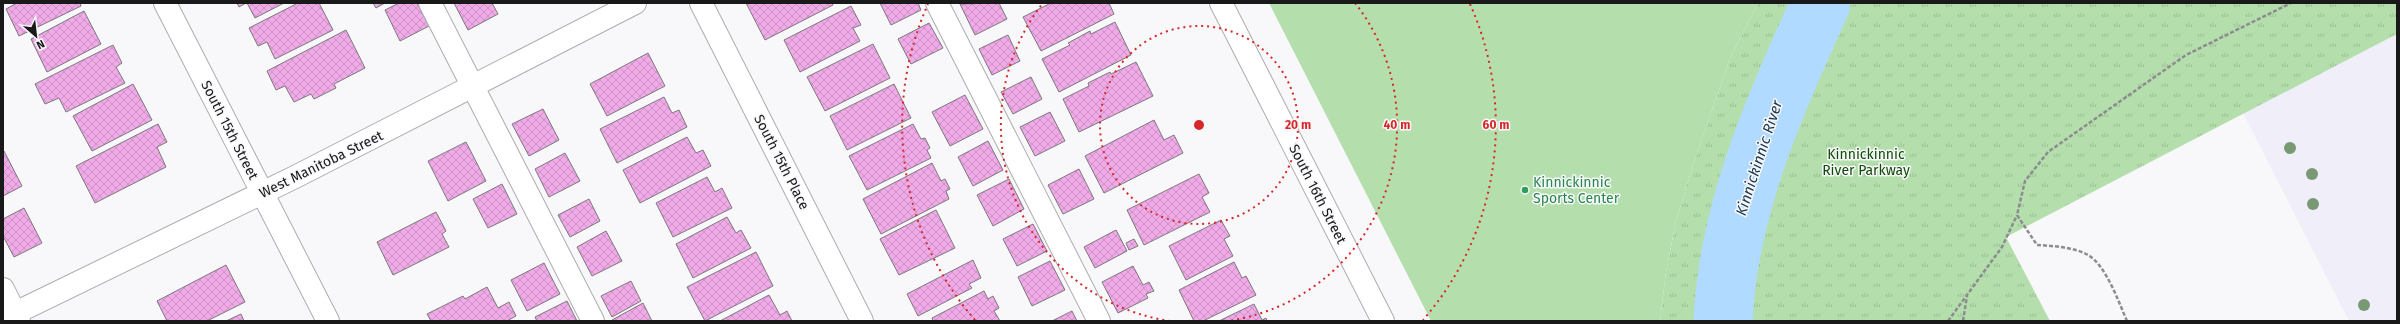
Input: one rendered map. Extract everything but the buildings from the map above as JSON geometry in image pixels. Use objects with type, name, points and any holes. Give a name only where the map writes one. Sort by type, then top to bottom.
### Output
[{"type":"street","name":"South 15th Street","points":[[165,3],[328,321]]},
{"type":"street","points":[[430,3],[593,321]]},
{"type":"street","name":"West Manitoba Street","points":[[12,318],[473,87],[635,3]]},
{"type":"street","name":"South 15th Place","points":[[701,3],[862,321]]},
{"type":"street","points":[[937,3],[1099,321]]},
{"type":"street","name":"South 16th Street","points":[[1221,3],[1383,321]]},
{"type":"street","points":[[3,289],[12,318]]},
{"type":"path","points":[[1948,321],[2002,247],[2017,215],[2026,181],[2048,152],[2186,56],[2291,3]]},
{"type":"path","points":[[2017,215],[2037,245],[2062,247],[2089,255],[2105,273],[2127,321]]},
{"type":"path","points":[[1963,321],[1968,294]]},
{"type":"shaded area","points":[[2397,34],[2397,321],[2349,321],[2243,113]]},
{"type":"green space","name":"Kinnickinnic Sports Center","points":[[1269,3],[1758,3],[1730,58],[1695,159],[1676,221],[1666,272],[1660,321],[1431,321]]},
{"type":"green space","name":"Kinnickinnic River Parkway","points":[[1758,3],[2397,3],[2397,34],[2006,237],[2050,321],[1660,321],[1666,272],[1676,221],[1695,159],[1730,58]]},
{"type":"waterway","name":"Kinnickinnic River","points":[[1723,321],[1727,279],[1734,238],[1744,198],[1771,119],[1821,3]]},
{"type":"place","name":"Kinnickinnic Sports Center","points":[[1525,190]]}]
